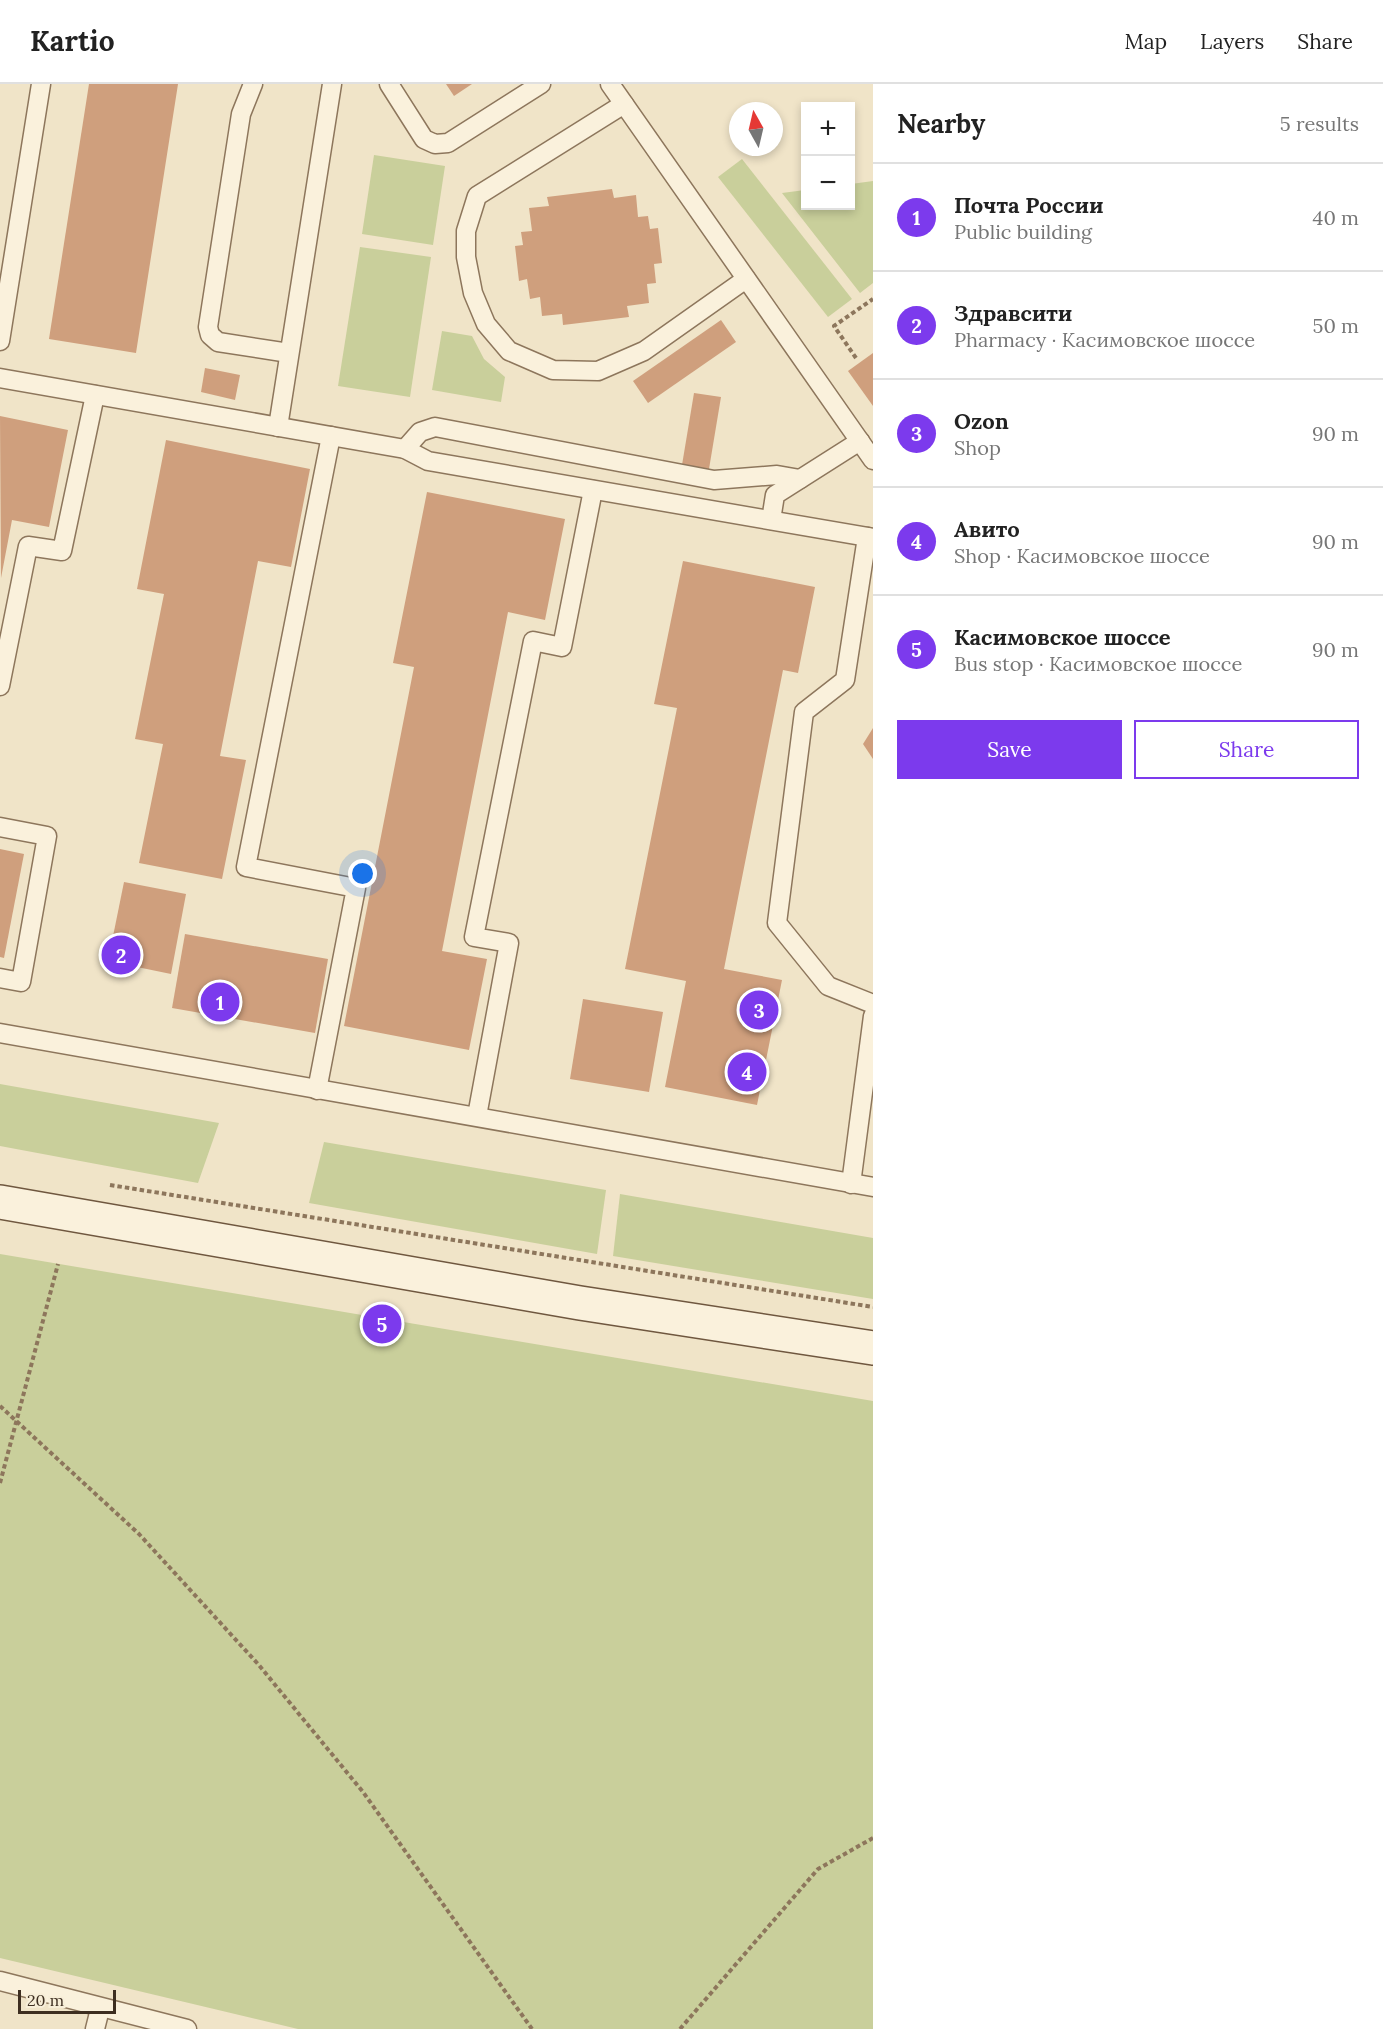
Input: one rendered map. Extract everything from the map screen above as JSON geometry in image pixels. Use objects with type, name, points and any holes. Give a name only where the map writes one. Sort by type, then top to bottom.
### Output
[{"type":"main road","points":[[0,1202],[580,1304],[873,1348]]},
{"type":"lane","points":[[0,341],[41,84]]},
{"type":"lane","points":[[253,84],[241,114],[207,327],[210,335],[218,342],[289,353]]},
{"type":"lane","points":[[278,428],[332,84]]},
{"type":"lane","points":[[389,84],[424,139],[435,144],[448,143],[540,84]]},
{"type":"lane","points":[[610,84],[873,460]]},
{"type":"lane","points":[[624,104],[477,196],[466,231],[465,257],[473,293],[486,324],[509,351],[553,370],[598,371],[644,351],[747,279]]},
{"type":"lane","points":[[0,378],[405,449],[428,461],[870,537],[845,680],[804,712],[777,923],[828,986],[873,1004]]},
{"type":"lane","points":[[0,686],[28,546],[63,551],[95,395]]},
{"type":"lane","points":[[405,449],[420,432],[435,427],[714,480],[777,475],[800,479]]},
{"type":"lane","points":[[317,1090],[356,888],[246,867],[331,436]]},
{"type":"lane","points":[[771,520],[775,495],[860,441]]},
{"type":"lane","points":[[477,1116],[509,943],[474,937],[533,640],[562,647],[593,490]]},
{"type":"lane","points":[[0,827],[47,836],[21,982],[0,978]]},
{"type":"lane","points":[[850,1184],[873,1016]]},
{"type":"lane","points":[[0,1033],[873,1187]]},
{"type":"lane","points":[[0,1981],[100,2009],[187,2029]]},
{"type":"lane","points":[[95,2029],[100,2009]]},
{"type":"path","points":[[856,358],[834,326],[873,299]]},
{"type":"path","points":[[106,1184],[873,1307]]},
{"type":"path","points":[[0,1483],[58,1264]]},
{"type":"path","points":[[0,1406],[139,1534],[258,1664],[363,1792],[532,2029]]},
{"type":"path","points":[[680,2029],[818,1869],[873,1838]]},
{"type":"green space","points":[[374,155],[445,166],[433,245],[362,234]]},
{"type":"green space","points":[[742,159],[852,299],[828,317],[718,177]]},
{"type":"green space","points":[[873,181],[873,283],[860,293],[782,193],[801,191],[801,210],[855,210],[855,183]]},
{"type":"green space","points":[[360,247],[431,257],[410,397],[338,386]]},
{"type":"green space","points":[[442,331],[472,336],[484,359],[505,377],[501,402],[432,390]]},
{"type":"green space","points":[[0,1084],[219,1123],[198,1183],[0,1146]]},
{"type":"green space","points":[[324,1142],[606,1190],[597,1254],[309,1203]]},
{"type":"green space","points":[[620,1194],[873,1238],[873,1299],[613,1256]]},
{"type":"green space","points":[[0,1254],[873,1401],[873,2029],[298,2029],[0,1958]]},
{"type":"building","points":[[89,84],[178,84],[136,353],[49,339]]},
{"type":"building","points":[[446,84],[472,84],[454,96]]},
{"type":"building","points":[[612,189],[614,198],[636,195],[638,217],[648,216],[650,229],[658,228],[662,263],[654,264],[656,283],[647,284],[649,303],[627,306],[629,317],[563,325],[562,314],[542,316],[540,297],[530,299],[527,279],[519,281],[515,246],[523,245],[521,232],[532,231],[529,208],[549,206],[547,197]]},
{"type":"building","points":[[721,320],[736,342],[648,403],[633,381]]},
{"type":"building","points":[[873,353],[873,406],[848,371]]},
{"type":"building","points":[[205,368],[240,375],[235,400],[201,392]]},
{"type":"building","points":[[694,393],[721,397],[709,469],[682,465]]},
{"type":"building","points":[[0,416],[68,430],[49,527],[12,520],[1,578]]},
{"type":"building","points":[[166,440],[310,469],[291,567],[258,561],[220,756],[246,760],[222,879],[139,863],[163,744],[135,739],[164,594],[137,589]]},
{"type":"building","points":[[427,492],[565,519],[545,620],[508,612],[442,951],[487,959],[469,1050],[344,1026],[414,667],[393,663]]},
{"type":"building","points":[[683,561],[815,587],[798,673],[783,670],[724,969],[782,980],[757,1105],[665,1087],[686,981],[625,969],[677,708],[654,704]]},
{"type":"building","points":[[873,728],[873,759],[863,744]]},
{"type":"building","points":[[0,849],[24,854],[4,958],[0,957]]},
{"type":"building","points":[[124,882],[186,894],[171,974],[108,961]]},
{"type":"building","points":[[185,934],[328,959],[315,1033],[172,1008]]},
{"type":"building","points":[[583,999],[663,1012],[649,1092],[570,1079]]},
{"type":"place","name":"Здравсити","points":[[121,955]]},
{"type":"place","name":"Почта России","points":[[220,1002]]},
{"type":"place","name":"Ozon","points":[[759,1010]]},
{"type":"place","name":"Авито","points":[[747,1072]]},
{"type":"place","name":"Касимовское шоссе","points":[[382,1324]]}]
